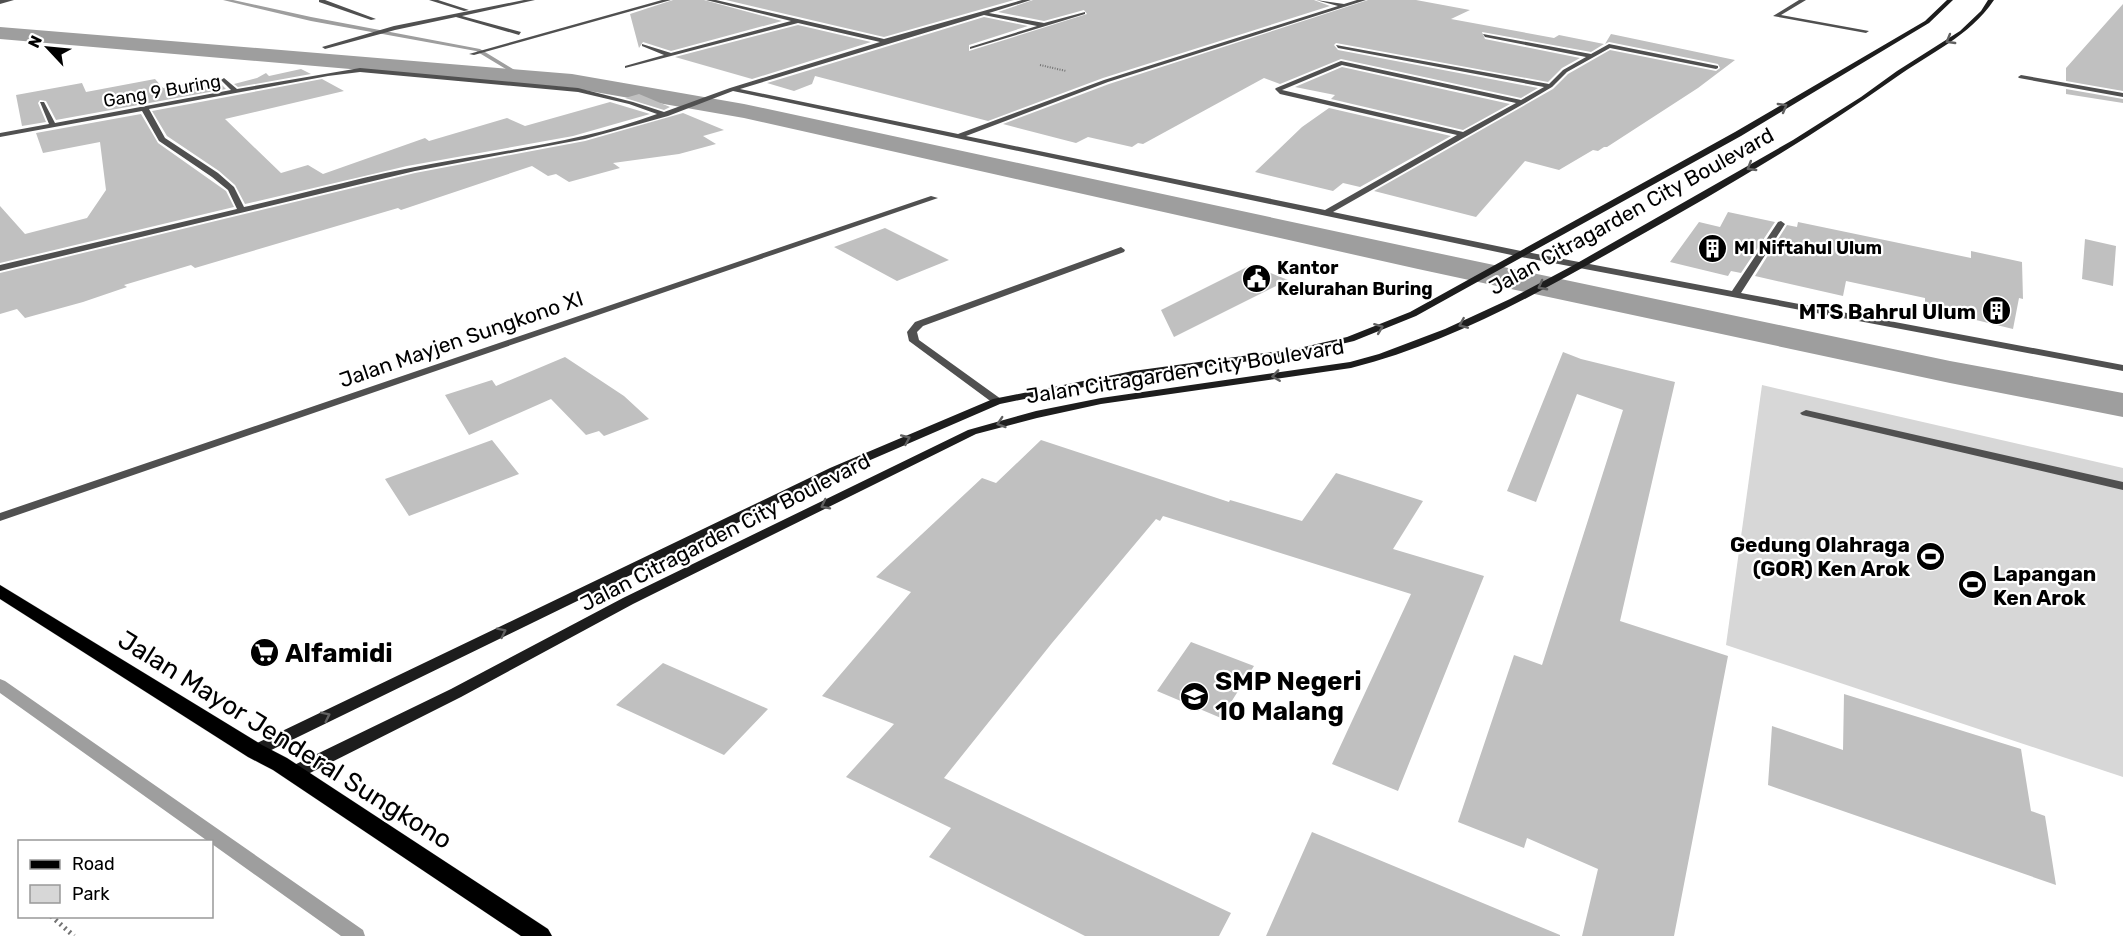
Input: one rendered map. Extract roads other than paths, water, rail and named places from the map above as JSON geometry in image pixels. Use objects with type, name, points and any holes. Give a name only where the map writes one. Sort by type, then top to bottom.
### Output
[{"type":"main road","name":"Jalan Citragarden City Boulevard","points":[[255,751],[834,471],[997,401],[1132,374],[1295,352],[1339,342],[1413,315],[1737,134],[1917,28],[1940,12],[1950,0]]},
{"type":"main road","name":"Jalan Citragarden City Boulevard","points":[[294,773],[456,693],[628,601],[972,432],[1025,415],[1072,405],[1351,364],[1408,347],[1516,300],[1694,201],[1858,102],[1898,73],[1968,30],[1982,16],[1991,0]]},
{"type":"main road","name":"Jalan Mayor Jenderal Sungkono","points":[[3,596],[294,773],[540,936]]},
{"type":"street","points":[[0,2],[11,0]]},
{"type":"street","points":[[322,0],[321,2],[373,19]]},
{"type":"street","points":[[432,0],[466,10]]},
{"type":"street","points":[[325,47],[394,28],[532,0]]},
{"type":"street","points":[[472,54],[668,0]]},
{"type":"street","points":[[709,0],[885,40],[1028,0]]},
{"type":"street","points":[[994,0],[1015,4]]},
{"type":"street","points":[[1319,0],[1345,6]]},
{"type":"street","points":[[960,136],[1106,81],[1363,0]]},
{"type":"street","points":[[1803,0],[1776,16],[1866,31]]},
{"type":"street","points":[[982,13],[1045,26]]},
{"type":"street","points":[[972,48],[1083,13]]},
{"type":"street","points":[[454,16],[519,33]]},
{"type":"street","points":[[627,67],[800,21]]},
{"type":"street","points":[[1485,34],[1592,56]]},
{"type":"street","points":[[0,268],[415,169],[585,137],[638,124],[732,90],[884,45],[887,42],[885,40]]},
{"type":"street","points":[[644,45],[670,55]]},
{"type":"street","points":[[1338,46],[1550,86]]},
{"type":"street","points":[[1326,213],[1523,102],[1550,86],[1565,71],[1609,46],[1716,67]]},
{"type":"street","points":[[1465,135],[1281,93],[1278,89],[1341,63],[1523,102]]},
{"type":"street","name":"Gang 9 Buring","points":[[0,135],[360,70],[567,89],[668,114]]},
{"type":"street","points":[[2021,78],[2123,95]]},
{"type":"street","points":[[224,80],[237,92]]},
{"type":"street","points":[[732,90],[1326,213],[1517,257],[1580,265],[1736,293],[2123,368]]},
{"type":"street","points":[[42,103],[53,125]]},
{"type":"street","points":[[145,109],[162,139],[215,175],[231,189],[242,211]]},
{"type":"street","name":"Jalan Mayjen Sungkono XI","points":[[0,517],[934,198]]},
{"type":"street","points":[[1736,293],[1781,224]]},
{"type":"street","points":[[997,401],[914,341],[912,332],[919,324],[1121,250]]},
{"type":"street","points":[[1806,413],[2123,486]]},
{"type":"waterway","points":[[226,0],[311,19],[478,50],[523,77]]},
{"type":"waterway","points":[[0,33],[572,81],[744,111],[1418,259],[1950,372],[2123,405]]},
{"type":"waterway","points":[[0,685],[356,936]]},
{"type":"place","name":"MI Niftahul Ulum","points":[[1713,248]]},
{"type":"place","name":"Kantor Kelurahan Buring","points":[[1256,278]]},
{"type":"place","name":"MTS Bahrul Ulum","points":[[1997,311]]},
{"type":"place","name":"Gedung Olahraga (GOR) Ken Arok","points":[[1931,556]]},
{"type":"place","name":"Lapangan Ken Arok","points":[[1972,585]]},
{"type":"place","name":"Alfamidi","points":[[264,653]]},
{"type":"place","name":"SMP Negeri 10 Malang","points":[[1194,696]]}]
